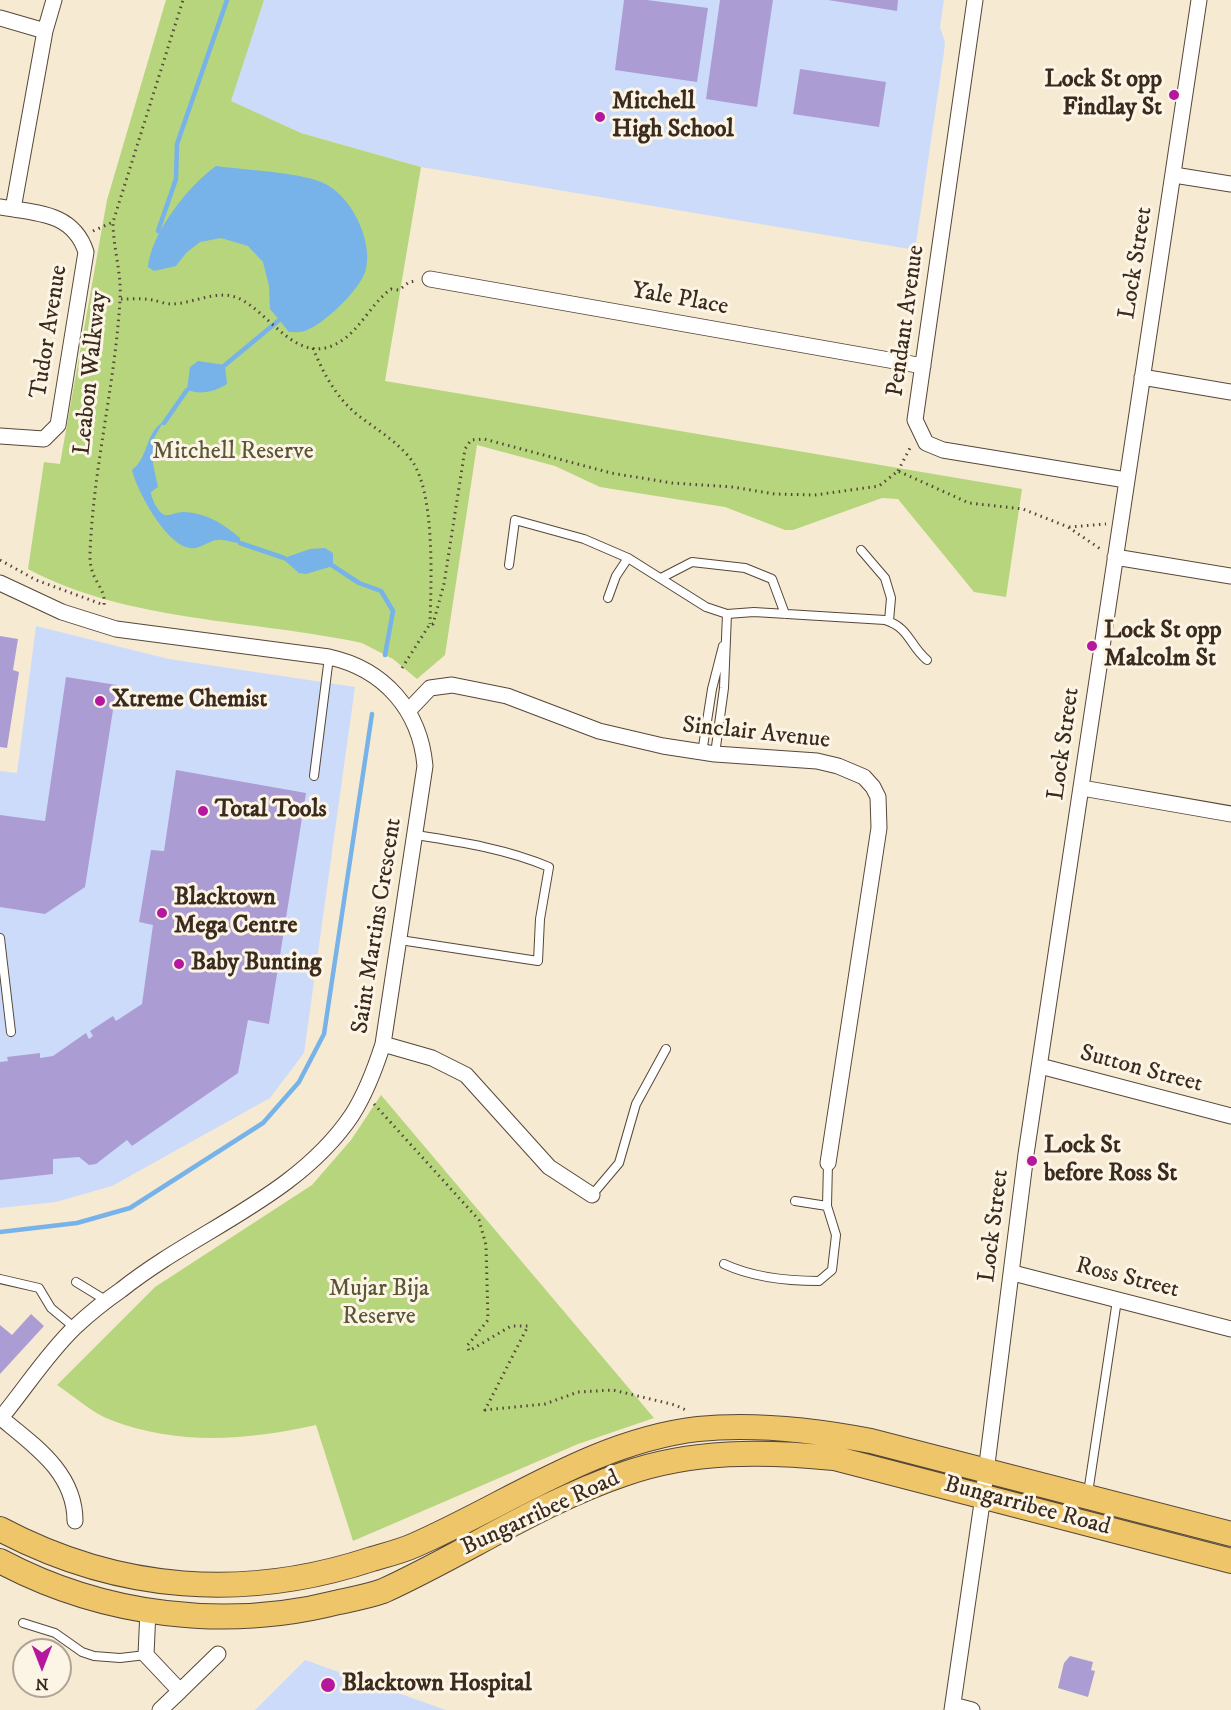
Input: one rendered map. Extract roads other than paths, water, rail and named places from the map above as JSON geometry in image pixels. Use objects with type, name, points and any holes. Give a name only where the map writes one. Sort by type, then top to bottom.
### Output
[{"type":"main road","name":"Bungarribee Road","points":[[0,1529],[60,1556],[108,1573],[155,1582],[225,1586],[277,1582],[341,1569],[415,1545],[570,1467],[648,1440],[698,1429],[810,1429],[871,1441],[1231,1534]]},
{"type":"main road","name":"Bungarribee Road","points":[[0,1561],[32,1578],[96,1601],[148,1610],[239,1616],[305,1611],[380,1592],[557,1502],[624,1474],[682,1458],[780,1452],[834,1458],[1231,1561]]},
{"type":"street","points":[[6,208],[54,0]]},
{"type":"street","name":"Pendant Avenue","points":[[975,0],[915,420],[926,443],[943,450],[1126,480]]},
{"type":"street","name":"Lock Street","points":[[952,1707],[983,1496],[1026,1154],[1082,788],[1109,554],[1126,480],[1199,0]]},
{"type":"street","points":[[0,18],[45,31]]},
{"type":"street","points":[[1174,175],[1231,184]]},
{"type":"street","name":"Tudor Avenue","points":[[0,436],[44,440],[58,424],[86,252],[81,237],[58,217],[6,208]]},
{"type":"street","name":"Yale Place","points":[[430,279],[923,366]]},
{"type":"street","points":[[1142,377],[1231,392]]},
{"type":"street","points":[[1109,554],[1231,576]]},
{"type":"street","name":"Saint Martins Crescent","points":[[0,583],[62,612],[116,628],[328,657],[362,667],[397,695],[408,710],[422,740],[425,766],[383,1044],[364,1095],[340,1132],[289,1181],[204,1233],[107,1301],[75,1328],[40,1366],[1,1419]]},
{"type":"street","name":"Sinclair Avenue","points":[[408,710],[430,688],[452,685],[507,696],[599,731],[708,753],[817,761],[838,766],[864,777],[878,797],[879,828],[828,1163]]},
{"type":"street","points":[[1082,788],[1231,814]]},
{"type":"street","points":[[383,1044],[432,1058],[466,1075],[549,1167],[592,1195]]},
{"type":"street","name":"Sutton Street","points":[[1040,1066],[1231,1116]]},
{"type":"street","name":"Ross Street","points":[[1012,1273],[1231,1329]]},
{"type":"street","points":[[1,1419],[48,1458],[66,1480],[75,1506],[75,1521]]},
{"type":"street","points":[[148,1610],[146,1655],[180,1691]]},
{"type":"street","points":[[159,1710],[218,1654]]},
{"type":"street","points":[[952,1707],[972,1710]]},
{"type":"lane","points":[[509,565],[515,520],[584,539],[628,558],[706,607],[727,614],[785,614],[889,621],[903,628],[927,660]]},
{"type":"lane","points":[[861,550],[885,578],[891,598],[889,621]]},
{"type":"lane","points":[[608,598],[616,576],[628,558]]},
{"type":"lane","points":[[661,578],[692,562],[745,568],[772,579],[785,614]]},
{"type":"lane","points":[[708,753],[724,688],[727,614]]},
{"type":"lane","points":[[708,753],[712,688],[724,644]]},
{"type":"lane","points":[[314,776],[328,657]]},
{"type":"lane","points":[[400,940],[538,961],[540,919],[549,867],[524,856],[416,835]]},
{"type":"lane","points":[[0,938],[11,1032]]},
{"type":"lane","points":[[592,1195],[619,1163],[636,1104],[666,1049]]},
{"type":"lane","points":[[724,1264],[741,1272],[819,1281],[832,1270],[836,1236],[827,1206],[828,1163]]},
{"type":"lane","points":[[795,1202],[827,1206]]},
{"type":"lane","points":[[0,1279],[39,1288],[51,1308],[75,1328]]},
{"type":"lane","points":[[76,1282],[107,1301]]},
{"type":"lane","points":[[1088,1497],[1118,1299]]},
{"type":"lane","points":[[23,1623],[55,1633],[82,1652],[94,1656],[120,1658],[146,1655]]},
{"type":"water","points":[[216,166],[311,179],[332,188],[350,206],[366,244],[366,269],[358,286],[350,295],[333,313],[315,326],[303,332],[289,332],[270,309],[269,286],[263,262],[248,246],[221,238],[200,242],[186,253],[176,266],[154,271],[148,267],[156,240],[173,211],[194,185]]},
{"type":"water","points":[[198,361],[225,365],[227,384],[207,392],[187,390],[190,367]]},
{"type":"water","points":[[163,422],[153,440],[153,464],[158,487],[151,492],[157,508],[165,515],[183,512],[207,517],[220,523],[240,538],[240,543],[217,540],[197,548],[190,548],[172,538],[154,516],[140,491],[132,470],[141,459],[153,432]]},
{"type":"water","points":[[325,548],[333,553],[333,566],[306,574],[299,573],[284,560],[284,558],[310,549]]},
{"type":"waterway","points":[[158,231],[176,179],[177,144],[227,0]]},
{"type":"waterway","points":[[225,365],[278,321]]},
{"type":"waterway","points":[[164,423],[187,390]]},
{"type":"waterway","points":[[240,543],[284,558]]},
{"type":"waterway","points":[[333,566],[359,583],[381,591],[393,611],[385,655]]},
{"type":"waterway","points":[[0,1232],[77,1223],[130,1208],[263,1123],[299,1082],[324,1034],[372,714]]},
{"type":"place","name":"Lock St opp Findlay St","points":[[1174,95]]},
{"type":"place","name":"Mitchell High School","points":[[600,117]]},
{"type":"place","name":"Lock St opp Malcolm St","points":[[1092,646]]},
{"type":"place","name":"Xtreme Chemist","points":[[100,701]]},
{"type":"place","name":"Total Tools","points":[[203,811]]},
{"type":"place","name":"Blacktown Mega Centre","points":[[162,913]]},
{"type":"place","name":"Baby Bunting","points":[[179,964]]},
{"type":"place","name":"Lock St before Ross St","points":[[1032,1161]]},
{"type":"place","name":"Blacktown Hospital","points":[[328,1685]]},
{"type":"park label","name":"Mitchell Reserve","points":[[233,453]]},
{"type":"park label","name":"Mujar Bija Reserve","points":[[379,1304]]}]
